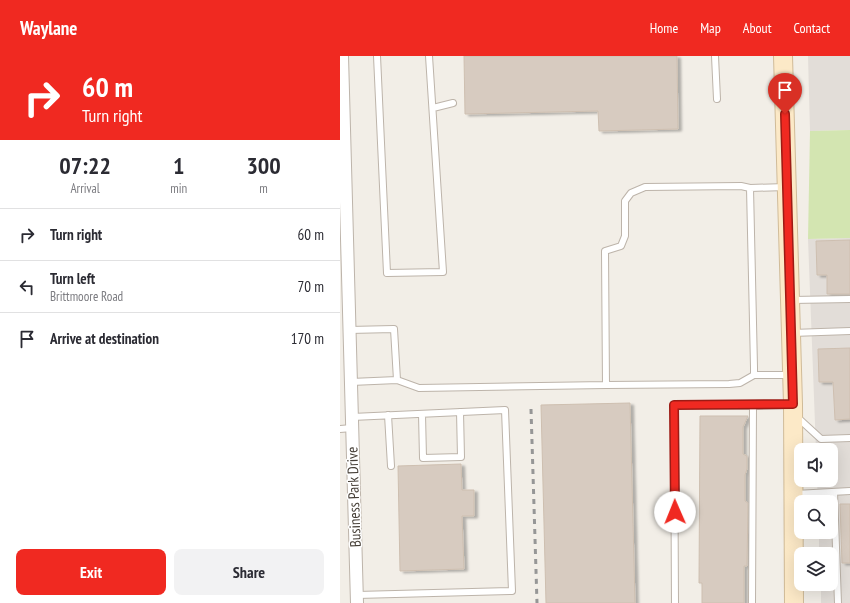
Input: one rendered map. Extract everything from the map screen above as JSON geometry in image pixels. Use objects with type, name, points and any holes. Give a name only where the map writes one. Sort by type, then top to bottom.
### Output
[{"type":"main road","points":[[783,56],[793,409],[794,603]]},
{"type":"street","name":"Business Park Drive","points":[[342,56],[341,79],[351,382],[348,425],[357,599]]},
{"type":"lane","points":[[377,56],[387,272],[443,272],[430,56]]},
{"type":"lane","points":[[715,56],[717,99]]},
{"type":"lane","points":[[433,108],[453,103]]},
{"type":"lane","points":[[606,385],[605,251],[621,246],[625,236],[625,200],[631,193],[645,187],[787,187]]},
{"type":"lane","points":[[750,188],[754,375]]},
{"type":"lane","points":[[790,300],[850,299]]},
{"type":"lane","points":[[350,330],[394,328],[397,380]]},
{"type":"lane","points":[[791,333],[850,330]]},
{"type":"lane","points":[[351,382],[397,380],[419,388],[729,384],[740,383],[754,375],[792,375]]},
{"type":"lane","points":[[676,603],[674,405],[753,406],[793,409],[821,439],[850,438]]},
{"type":"lane","points":[[752,603],[753,406]]},
{"type":"lane","points":[[348,425],[388,415],[505,410],[512,591],[357,599]]},
{"type":"lane","points":[[422,414],[423,458],[461,458],[460,412]]},
{"type":"lane","points":[[388,415],[391,466]]},
{"type":"lane","points":[[793,494],[850,491]]},
{"type":"lane","points":[[834,492],[838,603]]},
{"type":"shaded area","points":[[808,56],[850,56],[850,130],[810,131]]},
{"type":"shaded area","points":[[850,238],[850,603],[821,603],[821,591],[838,591],[838,547],[819,547],[819,539],[838,539],[838,495],[818,495],[817,487],[838,487],[838,443],[816,443],[808,239]]},
{"type":"green space","points":[[850,130],[850,238],[808,239],[810,131]]},
{"type":"building","points":[[464,56],[677,56],[678,129],[599,131],[598,111],[465,114]]},
{"type":"building","points":[[850,240],[850,294],[827,294],[827,275],[817,275],[816,241]]},
{"type":"building","points":[[850,348],[850,419],[835,420],[833,382],[819,382],[818,349]]},
{"type":"building","points":[[630,403],[635,603],[546,603],[541,405]]},
{"type":"building","points":[[700,416],[748,416],[743,427],[743,454],[747,456],[745,501],[748,503],[747,566],[744,566],[744,603],[702,603],[702,583],[699,583]]},
{"type":"building","points":[[461,464],[462,490],[474,490],[474,516],[462,516],[464,569],[400,571],[398,466]]},
{"type":"building","points":[[840,504],[850,504],[850,563],[842,563]]},
{"type":"railway","points":[[531,409],[537,603]]},
{"type":"route","points":[[675,512],[674,405],[753,406],[793,404],[785,114]]}]
